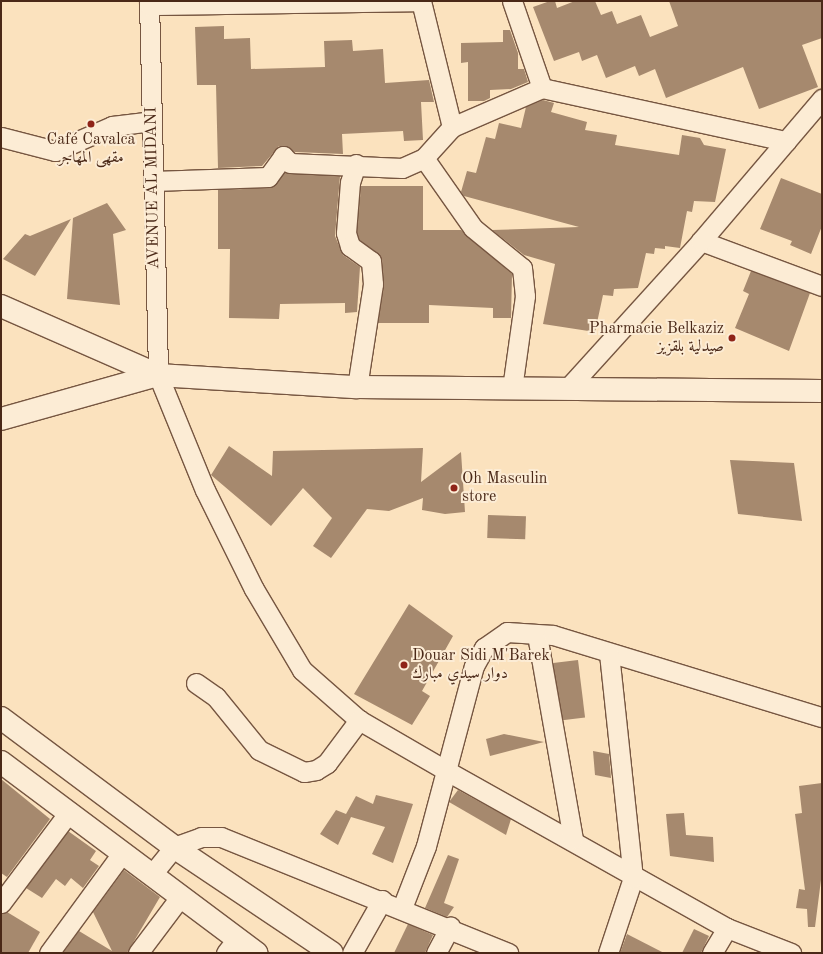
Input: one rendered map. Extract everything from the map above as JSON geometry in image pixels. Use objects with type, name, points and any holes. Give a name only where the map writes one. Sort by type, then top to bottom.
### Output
[{"type":"street","points":[[149,3],[421,1],[452,127]]},
{"type":"street","points":[[512,1],[542,88]]},
{"type":"street","name":"AVENUE AL MIDANI","points":[[149,3],[158,375]]},
{"type":"street","points":[[153,181],[268,177],[283,156],[290,163],[356,164],[402,168],[424,158],[452,127],[542,88],[786,141]]},
{"type":"street","points":[[567,389],[701,241],[822,99]]},
{"type":"street","points":[[1,137],[55,151],[112,126],[152,121]]},
{"type":"street","points":[[424,158],[473,228],[522,268],[524,296],[512,388]]},
{"type":"street","points":[[356,164],[350,182],[346,233],[350,246],[371,261],[373,284],[357,387]]},
{"type":"street","points":[[701,241],[822,286]]},
{"type":"street","points":[[1,306],[158,375],[204,490],[294,659],[310,681],[360,720],[447,771],[573,840],[633,878],[727,928],[791,953]]},
{"type":"street","points":[[1,419],[158,375],[357,387],[822,391]]},
{"type":"street","points":[[402,908],[426,846],[474,666],[484,648],[507,632],[553,635],[609,654],[822,717]]},
{"type":"street","points":[[537,635],[573,840]]},
{"type":"street","points":[[608,953],[633,878],[609,654]]},
{"type":"street","points":[[196,683],[216,697],[259,750],[304,772],[316,770],[327,763],[360,720]]},
{"type":"street","points":[[1,718],[174,847],[332,953]]},
{"type":"street","points":[[2,766],[69,812],[153,873],[181,896],[231,946],[256,953]]},
{"type":"street","points":[[1,903],[69,812]]},
{"type":"street","points":[[153,873],[174,847],[201,837],[221,836],[450,927],[508,953]]},
{"type":"street","points":[[49,953],[123,852]]},
{"type":"street","points":[[138,953],[181,896]]},
{"type":"street","points":[[352,953],[382,900]]},
{"type":"street","points":[[436,953],[450,927]]},
{"type":"street","points":[[712,953],[727,928]]},
{"type":"building","points":[[550,1],[555,1],[557,8],[575,1],[595,1],[601,15],[612,11],[617,24],[641,15],[650,37],[678,26],[669,1],[822,1],[822,38],[802,45],[818,87],[759,109],[743,67],[666,98],[655,69],[639,76],[635,66],[606,78],[597,55],[582,61],[579,52],[554,61],[533,7]]},
{"type":"building","points":[[224,26],[224,39],[250,38],[251,69],[325,67],[324,41],[352,40],[353,51],[383,49],[385,83],[429,80],[434,102],[421,102],[423,140],[404,141],[403,131],[342,134],[343,154],[295,152],[279,146],[262,166],[218,168],[216,85],[197,85],[195,27]]},
{"type":"building","points":[[503,30],[510,30],[518,53],[518,69],[524,69],[528,82],[511,89],[490,90],[490,98],[484,101],[468,101],[468,62],[461,63],[461,43],[503,42]]},
{"type":"building","points":[[543,100],[554,103],[551,112],[587,122],[585,130],[617,135],[615,145],[679,155],[682,135],[700,138],[704,145],[726,149],[715,202],[694,201],[692,212],[687,211],[680,248],[665,246],[665,249],[655,248],[654,254],[646,253],[638,288],[614,289],[613,296],[603,295],[595,332],[543,324],[555,264],[524,255],[492,230],[579,227],[464,196],[461,192],[467,171],[476,173],[486,137],[495,139],[499,123],[521,128],[526,107]]},
{"type":"building","points":[[285,172],[340,176],[335,236],[343,255],[360,267],[357,312],[345,313],[345,303],[280,304],[279,319],[229,318],[230,249],[218,249],[218,190],[269,188]]},
{"type":"building","points":[[781,178],[822,194],[822,226],[811,254],[790,245],[792,241],[760,229]]},
{"type":"building","points":[[361,186],[423,186],[423,230],[461,230],[512,274],[511,318],[493,318],[493,308],[429,305],[429,323],[378,323],[384,286],[382,260],[359,239],[357,232]]},
{"type":"building","points":[[107,203],[126,230],[113,234],[120,305],[67,299],[73,218]]},
{"type":"building","points":[[71,219],[35,276],[3,259],[25,234],[30,236]]},
{"type":"building","points":[[751,271],[810,293],[789,351],[735,328],[749,294],[743,291]]},
{"type":"building","points":[[229,446],[272,476],[273,451],[423,448],[421,482],[461,452],[465,512],[445,514],[422,510],[423,498],[389,511],[367,509],[331,558],[313,546],[332,518],[303,488],[271,526],[211,475]]},
{"type":"building","points":[[730,460],[794,463],[802,521],[738,514]]},
{"type":"building","points":[[488,515],[526,516],[525,539],[487,538]]},
{"type":"building","name":"Douar Sidi M'Barek دوار سيدي مبارك","points":[[409,604],[453,636],[422,691],[430,696],[412,725],[354,694]]},
{"type":"building","points":[[578,660],[585,718],[560,721],[553,663]]},
{"type":"building","points":[[504,734],[544,742],[490,756],[486,739]]},
{"type":"building","points":[[593,751],[609,754],[611,778],[595,775]]},
{"type":"building","points":[[1,779],[50,819],[7,877],[1,873]]},
{"type":"building","points":[[822,783],[822,872],[815,927],[808,927],[807,909],[796,908],[799,889],[805,890],[795,814],[802,813],[799,786]]},
{"type":"building","points":[[458,790],[511,819],[506,835],[449,802]]},
{"type":"building","points":[[376,795],[413,804],[393,863],[372,854],[385,827],[351,817],[338,845],[320,834],[336,810],[346,814],[356,796],[373,804]]},
{"type":"building","points":[[684,813],[686,835],[713,837],[714,862],[670,856],[666,814]]},
{"type":"building","points":[[68,831],[96,851],[90,860],[99,866],[83,888],[71,878],[65,886],[56,879],[42,898],[26,888]]},
{"type":"building","points":[[448,855],[459,859],[444,903],[454,907],[447,917],[425,908]]},
{"type":"building","points":[[124,870],[160,897],[127,953],[63,953],[79,931],[112,951],[93,912]]},
{"type":"building","points":[[7,912],[40,932],[28,953],[1,953],[1,914]]},
{"type":"building","points":[[408,924],[433,935],[425,953],[394,953]]},
{"type":"building","points":[[694,929],[709,936],[701,953],[682,953]]},
{"type":"building","points":[[627,934],[664,953],[620,953]]},
{"type":"place","name":"Café Cavalca مقهى المهاجر","points":[[91,124]]},
{"type":"place","name":"Pharmacie Belkaziz صيدلية بلقزيز","points":[[732,338]]},
{"type":"place","name":"Oh Masculin store","points":[[454,488]]},
{"type":"place","name":"Douar Sidi M'Barek دوار سيدي مبارك","points":[[404,665]]}]
